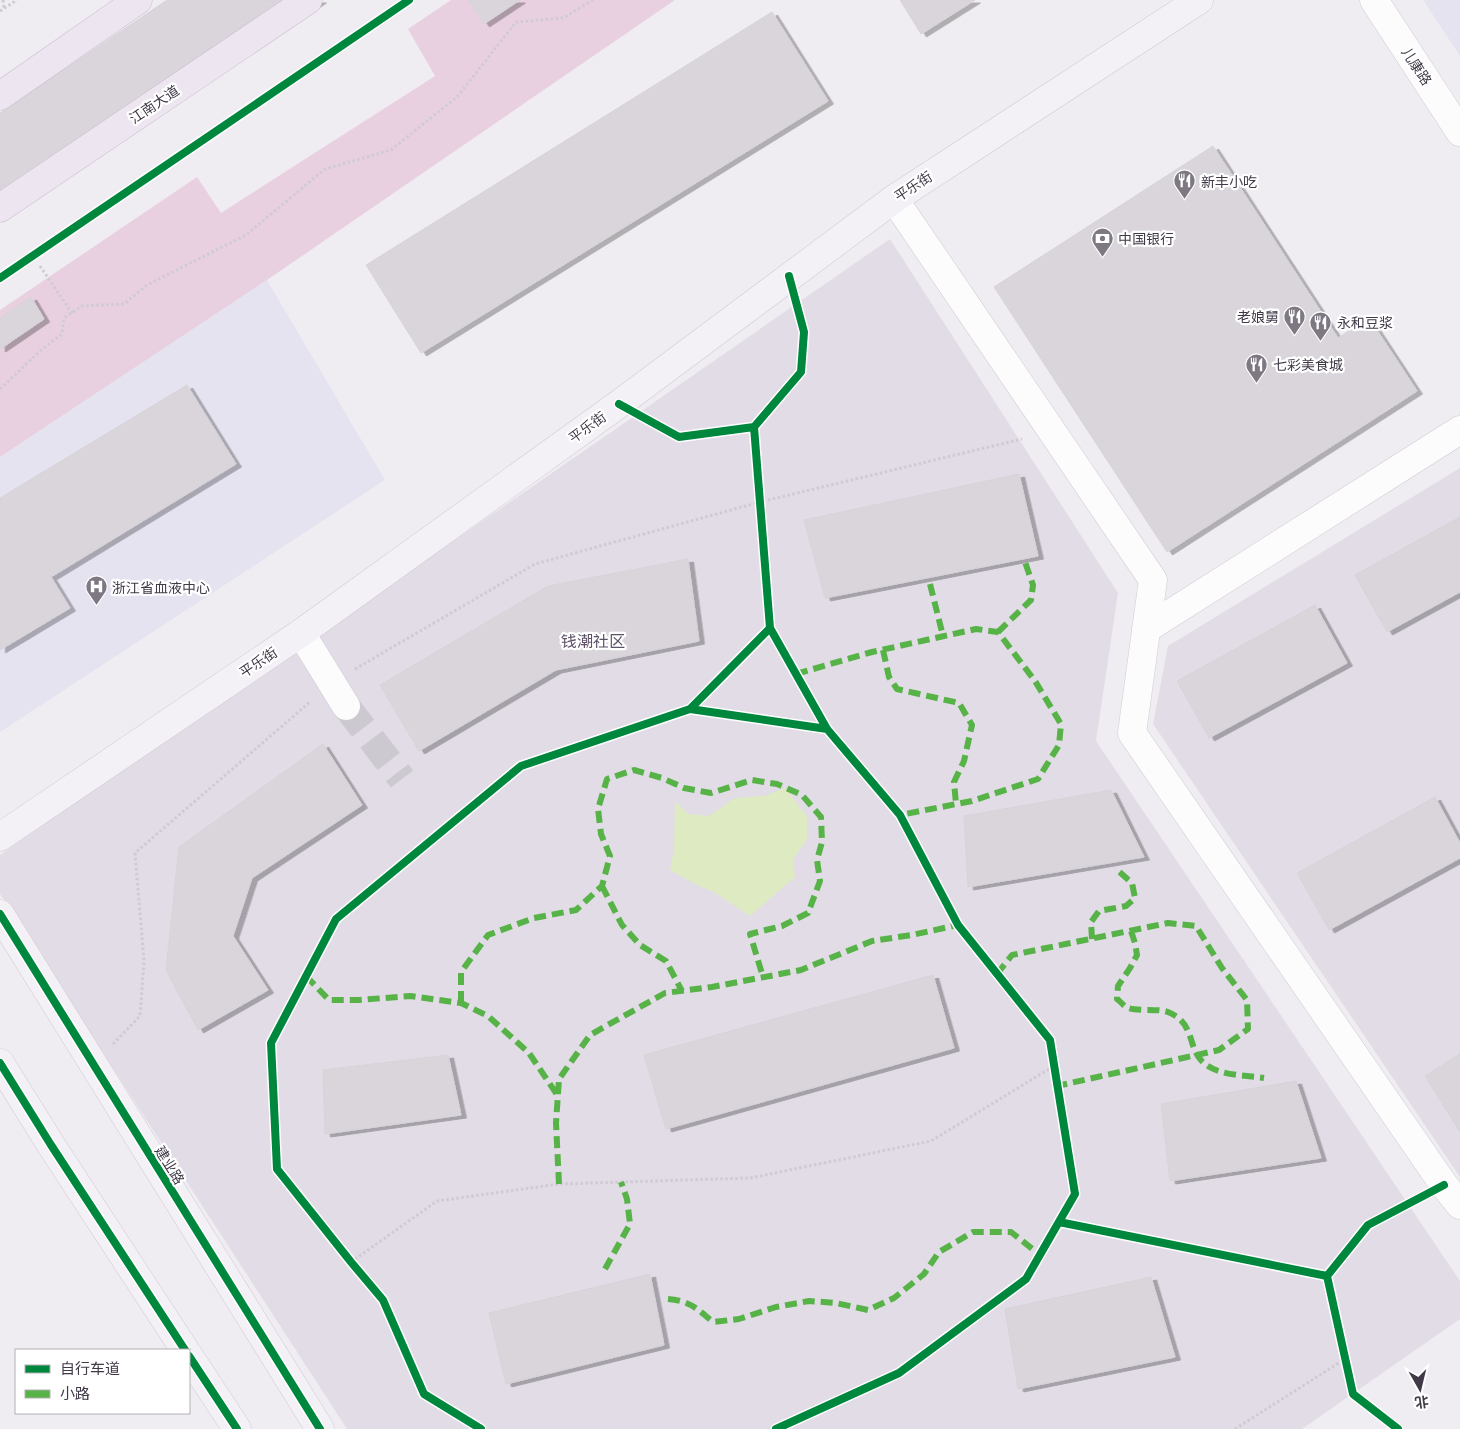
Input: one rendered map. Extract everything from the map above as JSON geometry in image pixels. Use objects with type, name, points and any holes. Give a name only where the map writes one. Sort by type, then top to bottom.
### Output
[{"type":"main road","points":[[0,96],[138,0]]},
{"type":"main road","name":"江南大道","points":[[0,208],[308,0]]},
{"type":"street","name":"平乐街","points":[[0,837],[301,633],[619,404],[894,199],[1200,0]]},
{"type":"street","name":"儿康路","points":[[1374,0],[1460,132]]},
{"type":"street","points":[[894,199],[1153,580],[1132,733],[1460,1205]]},
{"type":"street","points":[[1146,629],[1460,430]]},
{"type":"street","points":[[301,633],[346,706]]},
{"type":"street","name":"建业路","points":[[0,914],[320,1429]]},
{"type":"street","points":[[0,1063],[51,1145],[184,1349]]},
{"type":"street","points":[[190,1358],[237,1429]]},
{"type":"path","points":[[3,0],[4,8]]},
{"type":"path","points":[[0,11],[17,0]]},
{"type":"path","points":[[0,389],[40,350],[62,334],[64,318],[82,306],[124,304],[147,285],[246,235],[325,169],[391,150],[458,96],[516,22],[563,18],[593,0]]},
{"type":"path","points":[[40,266],[72,313]]},
{"type":"path","points":[[93,1063],[140,1016],[144,961],[135,853],[332,683],[536,564],[760,502],[1052,432]]},
{"type":"path","points":[[759,493],[761,512]]},
{"type":"path","points":[[344,1254],[353,1265],[437,1201],[559,1184],[750,1178],[931,1141],[1055,1069],[1053,1057]]},
{"type":"path","points":[[1343,1349],[1347,1368]]},
{"type":"path","points":[[1235,1429],[1345,1359]]},
{"type":"shaded area","points":[[451,0],[675,0],[267,280],[0,457],[0,310],[197,177],[221,213],[435,76],[408,29]]},
{"type":"shaded area","points":[[1423,0],[1460,0],[1460,56]]},
{"type":"shaded area","points":[[890,239],[1118,593],[1096,741],[1460,1281],[1460,1319],[1302,1429],[347,1429],[0,894],[0,855]]},
{"type":"shaded area","name":"浙江省血液中心","points":[[267,280],[385,480],[0,732],[0,457]]},
{"type":"shaded area","points":[[1460,468],[1460,1177],[1153,724],[1168,646]]},
{"type":"shaded area","points":[[785,788],[807,817],[807,839],[793,860],[795,877],[750,916],[714,892],[670,870],[674,849],[675,801],[688,814],[709,816],[735,798],[764,796]]},
{"type":"building","points":[[167,0],[321,0],[0,216],[0,113]]},
{"type":"building","points":[[468,0],[520,0],[484,24]]},
{"type":"building","points":[[900,0],[975,0],[921,34]]},
{"type":"building","points":[[772,12],[828,101],[421,353],[366,265]]},
{"type":"building","points":[[1213,146],[1338,338],[1369,318],[1417,391],[1167,552],[994,287]]},
{"type":"building","points":[[31,297],[44,319],[0,349],[0,318]]},
{"type":"building","points":[[31,297],[44,319],[0,349],[0,318]]},
{"type":"building","points":[[187,385],[236,464],[51,577],[70,608],[0,650],[0,498]]},
{"type":"building","points":[[1019,474],[1038,556],[825,598],[804,520]]},
{"type":"building","points":[[1460,517],[1460,592],[1387,632],[1355,575]]},
{"type":"building","points":[[688,559],[699,641],[556,670],[419,751],[380,685],[548,586]]},
{"type":"building","points":[[1315,605],[1347,663],[1209,738],[1177,681]]},
{"type":"building","points":[[323,744],[362,805],[252,878],[233,936],[268,990],[198,1030],[166,970],[179,847]]},
{"type":"building","points":[[1111,790],[1144,857],[968,887],[964,816]]},
{"type":"building","points":[[1435,797],[1460,843],[1460,858],[1329,930],[1297,873]]},
{"type":"building","points":[[933,975],[954,1048],[666,1129],[644,1055]]},
{"type":"building","points":[[1460,1054],[1460,1132],[1425,1076]]},
{"type":"building","points":[[448,1055],[461,1115],[325,1134],[323,1070]]},
{"type":"building","points":[[1296,1081],[1321,1158],[1170,1181],[1161,1104]]},
{"type":"building","points":[[650,1274],[664,1345],[506,1384],[489,1313]]},
{"type":"building","points":[[1151,1277],[1175,1357],[1018,1389],[1005,1309]]},
{"type":"tunnel","points":[[346,706],[402,779]]},
{"type":"marked path","points":[[998,632],[1031,600],[1033,585],[1024,559]]},
{"type":"marked path","points":[[930,584],[943,636]]},
{"type":"marked path","points":[[796,674],[872,652],[976,629],[998,632],[1035,681],[1061,724],[1059,745],[1038,779],[972,801],[900,815]]},
{"type":"marked path","points":[[883,650],[889,677],[897,689],[959,703],[972,725],[964,761],[954,782],[956,804]]},
{"type":"marked path","points":[[461,1003],[461,972],[488,935],[534,918],[576,910],[602,886],[610,856],[601,834],[598,809],[607,779],[634,770],[662,778],[684,788],[711,793],[752,780],[777,784],[802,795],[821,817],[822,842],[817,860],[820,881],[808,913],[782,926],[750,934],[763,977]]},
{"type":"marked path","points":[[1092,939],[1091,922],[1099,911],[1126,906],[1135,898],[1132,883],[1115,868]]},
{"type":"marked path","points":[[602,886],[622,925],[640,945],[666,961],[682,991]]},
{"type":"marked path","points":[[997,974],[1012,955],[1168,923],[1196,926],[1222,968],[1247,1000],[1248,1029],[1219,1050],[1057,1086]]},
{"type":"marked path","points":[[559,1184],[556,1123],[559,1079],[590,1035],[665,993],[712,987],[801,970],[872,941],[958,925]]},
{"type":"marked path","points":[[1131,931],[1137,955],[1118,986],[1117,999],[1126,1007],[1163,1011],[1177,1017],[1187,1030],[1199,1058],[1211,1068],[1225,1073],[1264,1078]]},
{"type":"marked path","points":[[306,976],[329,1000],[410,996],[461,1003],[488,1016],[529,1053],[558,1096]]},
{"type":"marked path","points":[[605,1269],[630,1224],[627,1199],[621,1182]]},
{"type":"marked path","points":[[668,1299],[687,1303],[713,1322],[739,1319],[776,1307],[809,1301],[836,1303],[868,1310],[894,1298],[924,1274],[939,1252],[973,1232],[1011,1232],[1040,1255]]},
{"type":"cycle path","points":[[0,278],[409,0]]},
{"type":"cycle path","points":[[619,404],[679,437],[754,427],[801,372],[804,332],[789,276]]},
{"type":"cycle path","points":[[754,427],[770,628],[827,729],[900,815],[958,925],[1050,1040],[1075,1194],[1026,1279],[899,1373],[776,1429]]},
{"type":"cycle path","points":[[481,1429],[424,1394],[383,1300],[277,1169],[271,1043],[336,919],[521,766],[690,709],[770,628]]},
{"type":"cycle path","points":[[690,709],[827,729]]},
{"type":"cycle path","points":[[0,914],[320,1429]]},
{"type":"cycle path","points":[[0,1063],[51,1145],[184,1349]]},
{"type":"cycle path","points":[[1398,1429],[1353,1394],[1327,1276],[1368,1225],[1444,1185]]},
{"type":"cycle path","points":[[1059,1222],[1327,1276]]},
{"type":"cycle path","points":[[190,1358],[237,1429]]},
{"type":"place","name":"新丰小吃","points":[[1185,200]]},
{"type":"place","name":"中国银行","points":[[1102,257]]},
{"type":"place","name":"老娘舅","points":[[1295,335]]},
{"type":"place","name":"永和豆浆","points":[[1321,341]]},
{"type":"place","name":"七彩美食城","points":[[1257,383]]},
{"type":"place","name":"浙江省血液中心","points":[[96,606]]},
{"type":"district","name":"钱潮社区","points":[[593,641]]}]
